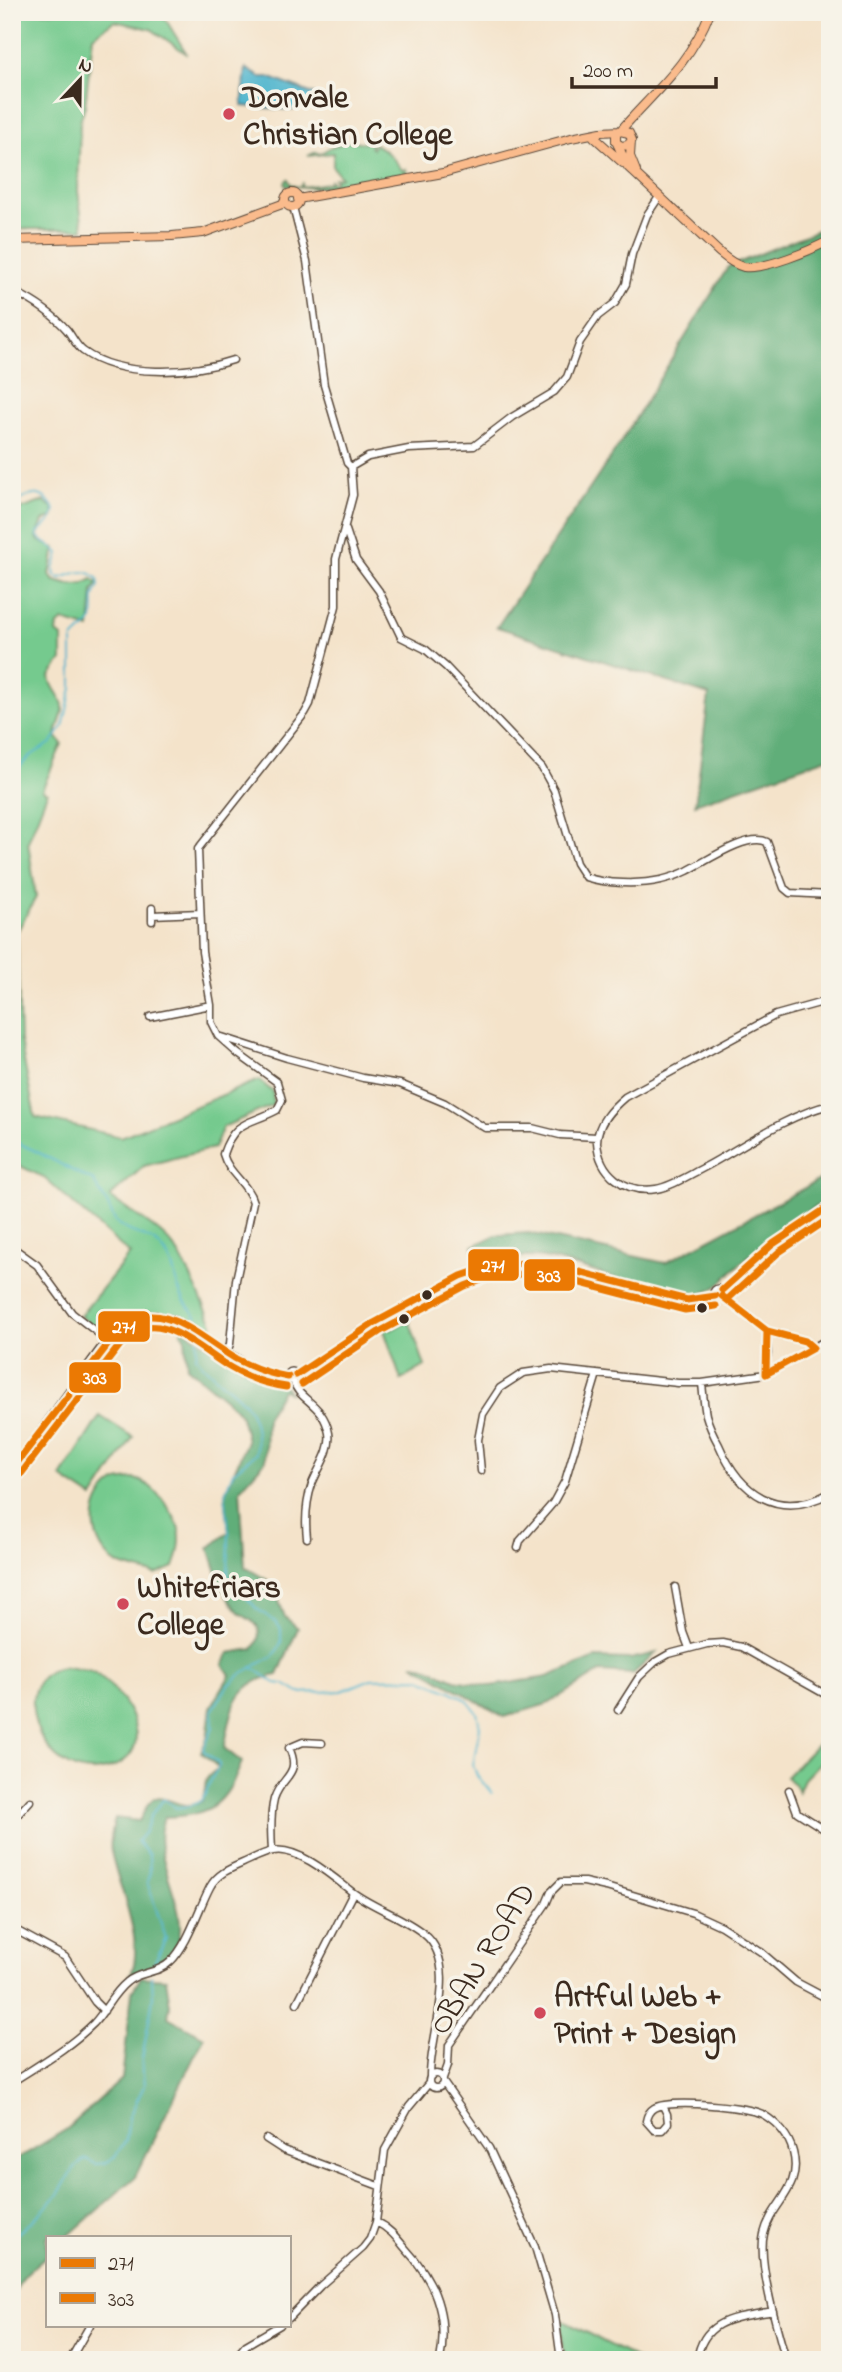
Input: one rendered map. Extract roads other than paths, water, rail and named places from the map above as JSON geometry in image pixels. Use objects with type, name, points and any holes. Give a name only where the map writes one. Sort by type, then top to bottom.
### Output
[{"type":"main road","points":[[628,167],[616,136],[666,84],[691,52],[709,12]]},
{"type":"main road","points":[[639,177],[630,158],[631,140],[640,111]]},
{"type":"main road","points":[[12,240],[203,233],[292,203],[443,173],[582,136],[620,131],[629,132],[631,140],[623,147],[616,141],[582,136]]},
{"type":"main road","points":[[594,137],[720,253],[742,266],[753,267],[770,263],[830,240]]},
{"type":"street","points":[[351,467],[368,457],[409,449],[474,446],[512,417],[554,392],[567,377],[580,342],[598,316],[615,303],[626,284],[632,254],[647,215],[659,197]]},
{"type":"street","points":[[227,1352],[236,1280],[253,1202],[250,1192],[227,1168],[223,1154],[232,1133],[245,1122],[277,1110],[282,1100],[276,1082],[218,1036],[211,1023],[211,1004],[202,952],[198,849],[310,704],[336,606],[336,559],[353,495],[351,467],[347,463],[324,385],[307,261],[292,203]]},
{"type":"street","points":[[13,291],[55,316],[80,349],[102,363],[123,368],[191,370],[233,360]]},
{"type":"street","points":[[346,528],[356,560],[379,591],[401,636],[425,649],[446,667],[542,768],[554,790],[576,863],[585,877],[617,883],[658,881],[684,873],[740,844],[757,839],[766,842],[786,891],[795,895],[830,895]]},
{"type":"street","points":[[152,914],[200,913]]},
{"type":"street","points":[[830,1000],[776,1015],[635,1091],[618,1102],[608,1114],[597,1137],[602,1162],[621,1184],[632,1189],[653,1189],[685,1177],[804,1113],[830,1105]]},
{"type":"street","points":[[149,1017],[211,1004]]},
{"type":"street","points":[[218,1036],[244,1046],[363,1078],[400,1084],[445,1103],[485,1128],[532,1128],[560,1135],[597,1137]]},
{"type":"street","points":[[237,1053],[244,1046]]},
{"type":"street","points":[[12,1469],[99,1357],[108,1341],[125,1324],[139,1317],[164,1316],[183,1324],[259,1371],[293,1377],[374,1323],[461,1276],[493,1265],[552,1265],[687,1300],[719,1294],[754,1258],[830,1206]]},
{"type":"street","points":[[12,1247],[37,1265],[72,1313],[108,1341]]},
{"type":"street","points":[[719,1294],[767,1331],[796,1339],[811,1349]]},
{"type":"street","points":[[766,1374],[767,1331]]},
{"type":"street","points":[[481,1471],[479,1430],[486,1406],[500,1388],[514,1377],[531,1371],[551,1369],[678,1383],[702,1383],[766,1374],[830,1338]]},
{"type":"street","points":[[518,1548],[520,1541],[553,1503],[565,1481],[597,1374]]},
{"type":"street","points":[[293,1377],[298,1392],[318,1408],[329,1435],[328,1447],[310,1489],[306,1508],[307,1538]]},
{"type":"street","points":[[702,1383],[708,1421],[728,1465],[747,1489],[761,1498],[782,1504],[810,1502],[830,1493]]},
{"type":"street","points":[[675,1587],[683,1632],[689,1648]]},
{"type":"street","points":[[618,1710],[639,1677],[669,1654],[707,1644],[723,1643],[741,1647],[830,1697]]},
{"type":"street","points":[[272,1851],[274,1797],[291,1773],[294,1763],[289,1748],[303,1742],[322,1743]]},
{"type":"street","points":[[789,1790],[797,1812],[830,1833]]},
{"type":"street","points":[[12,1821],[30,1801]]},
{"type":"street","points":[[12,2082],[92,2025],[123,1984],[143,1973],[162,1968],[179,1951],[211,1884],[222,1872],[272,1851],[286,1850],[298,1855],[353,1893],[423,1933],[437,1948],[441,1984],[430,2068],[489,2148],[535,2247],[555,2315],[561,2360]]},
{"type":"street","name":"OBAN ROAD","points":[[379,2186],[389,2141],[409,2107],[447,2068],[449,2045],[546,1904],[551,1892],[561,1882],[606,1887],[693,1913],[722,1926],[761,1952],[796,1982],[830,2000]]},
{"type":"street","points":[[297,2003],[353,1893]]},
{"type":"street","points":[[12,1928],[65,1957],[104,2011]]},
{"type":"street","points":[[663,2106],[675,2103],[752,2110],[775,2123],[790,2144],[795,2168],[792,2181],[788,2193],[769,2219],[762,2250],[773,2311],[786,2360]]},
{"type":"street","points":[[266,2140],[283,2150],[379,2186],[376,2225],[363,2248],[290,2316]]},
{"type":"street","points":[[376,2225],[387,2227],[421,2265],[438,2298],[443,2330],[440,2360]]},
{"type":"street","points":[[697,2360],[703,2339],[715,2325],[730,2319],[773,2311]]},
{"type":"street","points":[[70,2360],[89,2326]]},
{"type":"street","points":[[233,2360],[246,2345],[278,2326]]},
{"type":"water","points":[[246,68],[260,77],[268,77],[318,96],[293,110],[242,106]]},
{"type":"waterway","points":[[12,503],[35,495],[40,495],[50,502],[55,510],[52,519],[37,534],[59,553],[54,569],[55,576],[60,578],[80,572],[89,573],[98,579],[99,586],[94,596],[92,620],[72,641],[72,688],[63,727],[51,743],[30,756],[12,775]]},
{"type":"waterway","points":[[12,1141],[94,1181],[118,1224],[160,1246],[170,1260],[180,1293],[200,1324],[200,1333]]},
{"type":"waterway","points":[[151,1970],[166,1938],[147,1882],[150,1872],[149,1855],[137,1841],[145,1832],[151,1815],[164,1799],[176,1808],[196,1803],[205,1795],[219,1767],[203,1750],[213,1728],[212,1711],[227,1687],[241,1674],[273,1656],[281,1644],[281,1629],[276,1622],[257,1609],[228,1577],[229,1532],[225,1493],[233,1472],[256,1453],[256,1434],[253,1419],[240,1398],[196,1357],[198,1338]]},
{"type":"waterway","points":[[252,1667],[275,1683],[284,1684],[299,1693],[342,1691],[371,1679],[419,1678],[450,1691],[467,1700],[477,1713],[480,1727],[473,1765],[477,1776],[492,1793]]},
{"type":"waterway","points":[[12,2237],[54,2199],[81,2162],[86,2159],[96,2164],[107,2163],[115,2157],[126,2140],[129,2117],[144,2086],[142,2059],[153,1998],[152,1976]]},
{"type":"place","name":"Donvale Christian College","points":[[229,114]]},
{"type":"place","name":"Whitefriars College","points":[[123,1604]]},
{"type":"place","name":"Artful Web + Print + Design","points":[[540,2013]]}]
